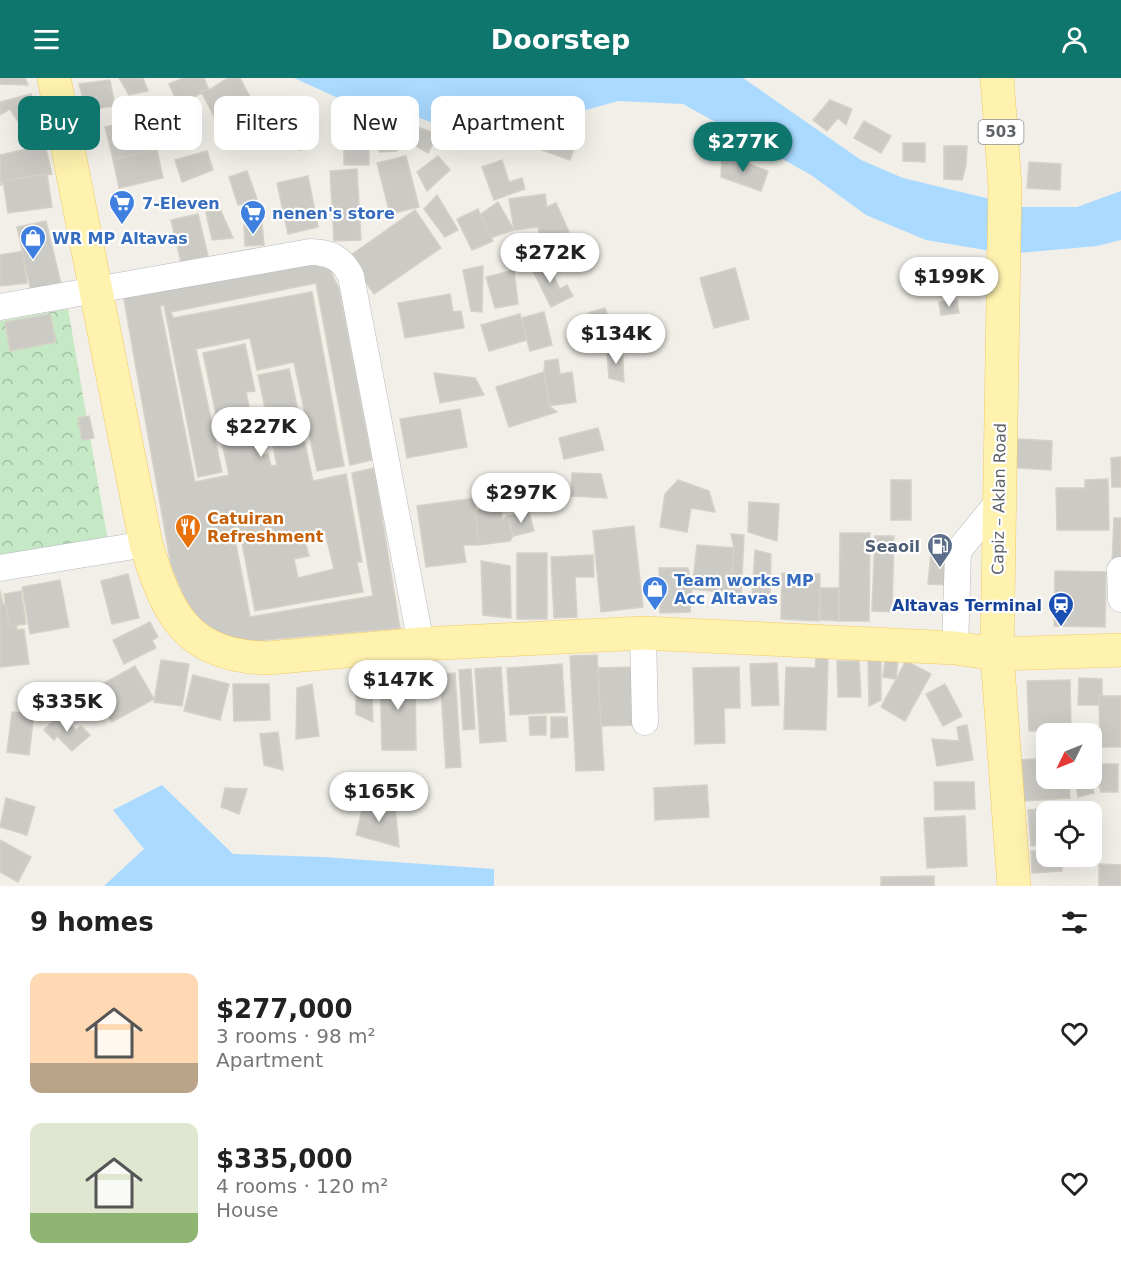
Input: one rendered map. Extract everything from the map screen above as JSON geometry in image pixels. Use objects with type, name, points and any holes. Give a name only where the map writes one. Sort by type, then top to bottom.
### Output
[{"type":"main road","points":[[54,78],[146,544],[159,588],[170,610],[195,637],[228,654],[269,658],[421,644],[642,633],[955,648],[997,654],[1121,650]]},
{"type":"main road","name":"Capiz – Aklan Road","points":[[997,78],[1005,186],[997,654],[1014,886]]},
{"type":"street","points":[[0,307],[310,252],[331,254],[347,266],[351,276],[421,644]]},
{"type":"street","points":[[955,648],[958,551],[999,501]]},
{"type":"street","points":[[0,568],[146,544]]},
{"type":"street","points":[[1120,570],[1121,599]]},
{"type":"street","points":[[642,633],[645,722]]},
{"type":"green space","points":[[68,309],[108,541],[0,560],[0,321]]},
{"type":"water","points":[[294,78],[743,78],[861,160],[903,178],[1023,207],[1077,207],[1121,191],[1121,240],[1097,246],[1009,254],[926,240],[866,215],[811,175],[683,104],[618,101],[585,110],[585,96],[431,96],[431,122],[419,118],[419,96],[334,96]]},
{"type":"water","points":[[162,785],[233,854],[323,857],[494,869],[494,886],[104,886],[144,849],[113,810]]},
{"type":"building","points":[[0,78],[25,78],[28,85],[0,84]]},
{"type":"building","points":[[119,78],[143,78],[148,91],[129,95]]},
{"type":"building","points":[[183,78],[204,78],[209,90],[196,96],[174,96],[169,84]]},
{"type":"building","points":[[228,78],[240,78],[249,96],[214,96],[214,116],[201,91],[209,90]]},
{"type":"building","points":[[110,80],[113,96],[112,106],[100,108],[100,96],[82,96],[79,84]]},
{"type":"building","points":[[18,97],[18,121],[10,109],[0,115],[0,102]]},
{"type":"building","points":[[830,100],[852,109],[846,125],[838,118],[827,131],[813,120]]},
{"type":"building","points":[[864,121],[891,136],[881,153],[854,138]]},
{"type":"building","points":[[112,125],[112,150],[157,150],[113,159],[105,127]]},
{"type":"building","points":[[419,128],[431,132],[431,147],[428,153],[419,148]]},
{"type":"building","points":[[903,143],[925,143],[925,162],[903,161]]},
{"type":"building","points":[[944,146],[967,146],[962,180],[944,179]]},
{"type":"building","points":[[22,150],[46,150],[52,174],[3,181],[1,186],[0,155]]},
{"type":"building","points":[[157,150],[163,178],[119,188],[113,159]]},
{"type":"building","points":[[344,150],[369,150],[369,165],[344,165]]},
{"type":"building","points":[[379,150],[397,150],[397,151],[379,152]]},
{"type":"building","points":[[542,150],[574,150],[570,160]]},
{"type":"building","points":[[207,151],[213,170],[182,182],[175,160]]},
{"type":"building","points":[[722,154],[768,171],[761,191],[721,177]]},
{"type":"building","points":[[406,156],[419,207],[390,214],[377,163]]},
{"type":"building","points":[[438,156],[450,170],[427,191],[417,172]]},
{"type":"building","points":[[502,160],[509,182],[522,178],[525,189],[494,200],[482,167]]},
{"type":"building","points":[[1029,162],[1061,164],[1060,190],[1027,188]]},
{"type":"building","points":[[357,169],[361,240],[334,241],[330,171]]},
{"type":"building","points":[[247,171],[257,199],[238,205],[229,177]]},
{"type":"building","points":[[47,174],[52,207],[8,213],[3,181]]},
{"type":"building","points":[[308,176],[318,227],[288,234],[277,183]]},
{"type":"building","points":[[545,194],[547,207],[556,203],[569,232],[540,237],[538,227],[514,230],[509,199]]},
{"type":"building","points":[[437,195],[458,230],[445,237],[424,209]]},
{"type":"building","points":[[498,202],[514,230],[490,238],[481,214]]},
{"type":"building","points":[[220,209],[233,238],[212,240],[206,212]]},
{"type":"building","points":[[478,209],[493,241],[472,250],[457,219]]},
{"type":"building","points":[[415,210],[441,248],[374,294],[348,257]]},
{"type":"building","points":[[198,214],[208,256],[181,262],[171,220]]},
{"type":"building","points":[[46,221],[61,284],[31,291],[17,227]]},
{"type":"building","points":[[262,223],[264,245],[245,246],[244,225]]},
{"type":"building","points":[[23,251],[27,283],[0,286],[0,255]]},
{"type":"building","points":[[545,258],[560,289],[567,285],[573,296],[551,307],[530,265]]},
{"type":"building","points":[[309,263],[330,270],[339,289],[372,460],[350,465],[316,283],[171,312],[173,318],[312,292],[344,466],[317,471],[294,362],[257,370],[250,338],[196,349],[222,472],[198,477],[164,305],[160,306],[195,482],[229,475],[203,353],[245,344],[255,391],[246,392],[259,456],[268,454],[271,466],[277,465],[258,375],[289,369],[313,481],[346,474],[362,562],[357,562],[363,592],[255,611],[240,532],[234,534],[250,617],[373,596],[352,473],[374,468],[400,628],[242,642],[225,641],[197,621],[186,602],[171,565],[123,294]],"holes":[[[325,532],[334,569],[298,578],[294,559],[309,556],[304,537]]]},
{"type":"building","points":[[483,266],[482,312],[471,311],[463,270]]},
{"type":"building","points":[[735,268],[749,319],[714,328],[700,278]]},
{"type":"building","points":[[514,270],[518,304],[495,308],[486,277]]},
{"type":"building","points":[[450,294],[453,312],[461,311],[464,328],[405,338],[398,303]]},
{"type":"building","points":[[957,300],[959,313],[941,315],[939,302]]},
{"type":"building","points":[[605,308],[613,331],[595,336],[588,313]]},
{"type":"building","points":[[544,312],[552,345],[530,351],[521,318]]},
{"type":"building","points":[[50,314],[56,342],[10,351],[5,322]]},
{"type":"building","points":[[520,314],[527,340],[489,351],[481,325]]},
{"type":"building","points":[[622,346],[624,382],[609,378],[607,353]]},
{"type":"building","points":[[558,359],[560,374],[572,372],[576,402],[549,406],[544,372],[545,361]]},
{"type":"building","points":[[544,372],[549,406],[557,412],[509,427],[496,387]]},
{"type":"building","points":[[434,373],[475,378],[484,395],[440,403]]},
{"type":"building","points":[[460,409],[467,447],[407,458],[400,419]]},
{"type":"building","points":[[89,416],[94,438],[82,440],[78,418]]},
{"type":"building","points":[[598,428],[604,450],[564,459],[559,438]]},
{"type":"building","points":[[1004,438],[1052,441],[1051,470],[1002,467]]},
{"type":"building","points":[[1121,457],[1121,487],[1112,487],[1111,458]]},
{"type":"building","points":[[572,473],[601,474],[607,498],[571,496]]},
{"type":"building","points":[[1108,479],[1109,530],[1057,530],[1056,488],[1085,488],[1085,480]]},
{"type":"building","points":[[678,480],[709,491],[715,512],[691,508],[687,532],[660,527],[665,494]]},
{"type":"building","points":[[891,480],[911,480],[911,520],[891,520]]},
{"type":"building","points":[[475,498],[479,545],[463,545],[466,562],[426,567],[417,506]]},
{"type":"building","points":[[749,502],[779,504],[777,541],[748,532]]},
{"type":"building","points":[[501,507],[502,520],[508,516],[513,536],[510,541],[479,545],[475,510]]},
{"type":"building","points":[[529,512],[534,531],[513,536],[508,516]]},
{"type":"building","points":[[1114,518],[1121,518],[1121,565],[1112,565]]},
{"type":"building","points":[[634,526],[643,607],[601,612],[593,531]]},
{"type":"building","points":[[840,533],[870,533],[869,621],[839,621]]},
{"type":"building","points":[[731,534],[744,535],[741,596],[730,593],[734,548]]},
{"type":"building","points":[[875,536],[894,536],[892,612],[872,611]]},
{"type":"building","points":[[697,545],[734,548],[730,593],[692,589]]},
{"type":"building","points":[[755,550],[771,554],[770,598],[752,598]]},
{"type":"building","points":[[517,553],[547,553],[547,619],[517,619]]},
{"type":"building","name":"Seaoil","points":[[931,553],[952,555],[949,585],[928,584]]},
{"type":"building","points":[[593,555],[594,577],[575,577],[577,617],[554,618],[551,557]]},
{"type":"building","points":[[481,561],[510,566],[511,618],[483,615]]},
{"type":"building","points":[[659,568],[688,568],[692,589],[690,612],[660,613]]},
{"type":"building","points":[[1055,571],[1106,572],[1105,627],[1054,626]]},
{"type":"building","points":[[782,573],[820,574],[819,621],[781,619]]},
{"type":"building","points":[[128,574],[139,618],[112,624],[101,581]]},
{"type":"building","points":[[60,580],[69,627],[30,634],[22,587]]},
{"type":"building","points":[[820,588],[839,588],[839,621],[820,620]]},
{"type":"building","points":[[0,591],[3,604],[14,603],[17,630],[24,629],[29,664],[0,667]]},
{"type":"building","points":[[21,591],[26,624],[9,626],[4,594]]},
{"type":"building","points":[[150,622],[158,637],[152,640],[156,648],[124,664],[113,640]]},
{"type":"building","points":[[597,655],[604,770],[576,771],[570,656]]},
{"type":"building","points":[[816,658],[828,659],[826,730],[784,729],[786,667],[815,668]]},
{"type":"building","points":[[868,658],[881,658],[881,700],[869,706]]},
{"type":"building","points":[[898,658],[896,679],[883,677],[885,661]]},
{"type":"building","points":[[161,660],[189,664],[182,706],[154,702]]},
{"type":"building","points":[[837,661],[859,661],[861,697],[838,697]]},
{"type":"building","points":[[906,661],[931,674],[905,721],[881,707]]},
{"type":"building","points":[[777,663],[779,705],[752,706],[750,664]]},
{"type":"building","points":[[562,664],[565,712],[510,715],[507,668]]},
{"type":"building","points":[[135,666],[154,699],[112,722],[93,689]]},
{"type":"building","points":[[501,667],[506,741],[480,743],[475,669]]},
{"type":"building","points":[[632,667],[634,725],[601,726],[598,668]]},
{"type":"building","points":[[739,667],[740,708],[724,708],[725,743],[695,744],[693,668]]},
{"type":"building","points":[[471,669],[475,729],[463,730],[459,670]]},
{"type":"building","points":[[415,671],[416,750],[382,750],[380,672]]},
{"type":"building","points":[[455,673],[461,767],[446,768],[440,674]]},
{"type":"building","points":[[193,675],[229,684],[220,720],[184,711]]},
{"type":"building","points":[[371,675],[373,722],[356,714],[356,679]]},
{"type":"building","points":[[1079,678],[1102,679],[1102,705],[1078,705]]},
{"type":"building","points":[[1070,680],[1071,723],[1036,723],[1036,731],[1029,731],[1027,681]]},
{"type":"building","points":[[233,684],[269,684],[270,720],[234,721]]},
{"type":"building","points":[[312,684],[319,736],[296,739],[297,688]]},
{"type":"building","points":[[945,684],[962,716],[943,726],[926,694]]},
{"type":"building","points":[[1099,696],[1121,696],[1121,747],[1102,747],[1102,723],[1100,723]]},
{"type":"building","points":[[12,712],[34,714],[29,755],[7,752]]},
{"type":"building","points":[[60,714],[76,730],[81,726],[90,735],[72,751],[57,736],[54,740],[44,730]]},
{"type":"building","points":[[546,716],[546,735],[530,735],[529,717]]},
{"type":"building","points":[[551,717],[567,717],[568,737],[551,738]]},
{"type":"building","points":[[967,725],[973,760],[937,766],[932,739],[959,741],[957,727]]},
{"type":"building","points":[[278,732],[283,770],[264,765],[260,734]]},
{"type":"building","points":[[1036,759],[1036,789],[1070,789],[1070,798],[1024,801],[1021,760]]},
{"type":"building","points":[[1102,764],[1118,764],[1118,792],[1101,792]]},
{"type":"building","points":[[934,782],[974,782],[975,809],[935,810]]},
{"type":"building","points":[[707,785],[709,817],[655,820],[654,788]]},
{"type":"building","points":[[225,788],[247,789],[239,814],[221,807]]},
{"type":"building","points":[[1077,789],[1093,789],[1094,793],[1078,797]]},
{"type":"building","points":[[6,798],[35,807],[27,835],[0,827]]},
{"type":"building","points":[[365,799],[395,807],[399,847],[356,835]]},
{"type":"building","points":[[1036,809],[1036,846],[1031,846],[1028,810]]},
{"type":"building","points":[[965,816],[967,866],[927,868],[924,818]]},
{"type":"building","points":[[0,840],[31,857],[18,882],[0,872]]},
{"type":"building","points":[[1031,851],[1036,851],[1036,867],[1062,867],[1062,871],[1032,873]]},
{"type":"building","points":[[1102,864],[1121,865],[1121,886],[1099,886],[1099,867],[1102,867]]},
{"type":"building","points":[[934,876],[934,886],[881,886],[881,877]]},
{"type":"place","name":"7-Eleven","points":[[122,226]]},
{"type":"place","name":"nenen's store","points":[[253,236]]},
{"type":"place","name":"WR MP Altavas","points":[[33,261]]},
{"type":"place","name":"Catuiran Refreshment","points":[[188,550]]},
{"type":"place","name":"Seaoil","points":[[940,569]]},
{"type":"place","name":"Team works MP Acc Altavas","points":[[655,612]]},
{"type":"place","name":"Altavas Terminal","points":[[1061,628]]}]
